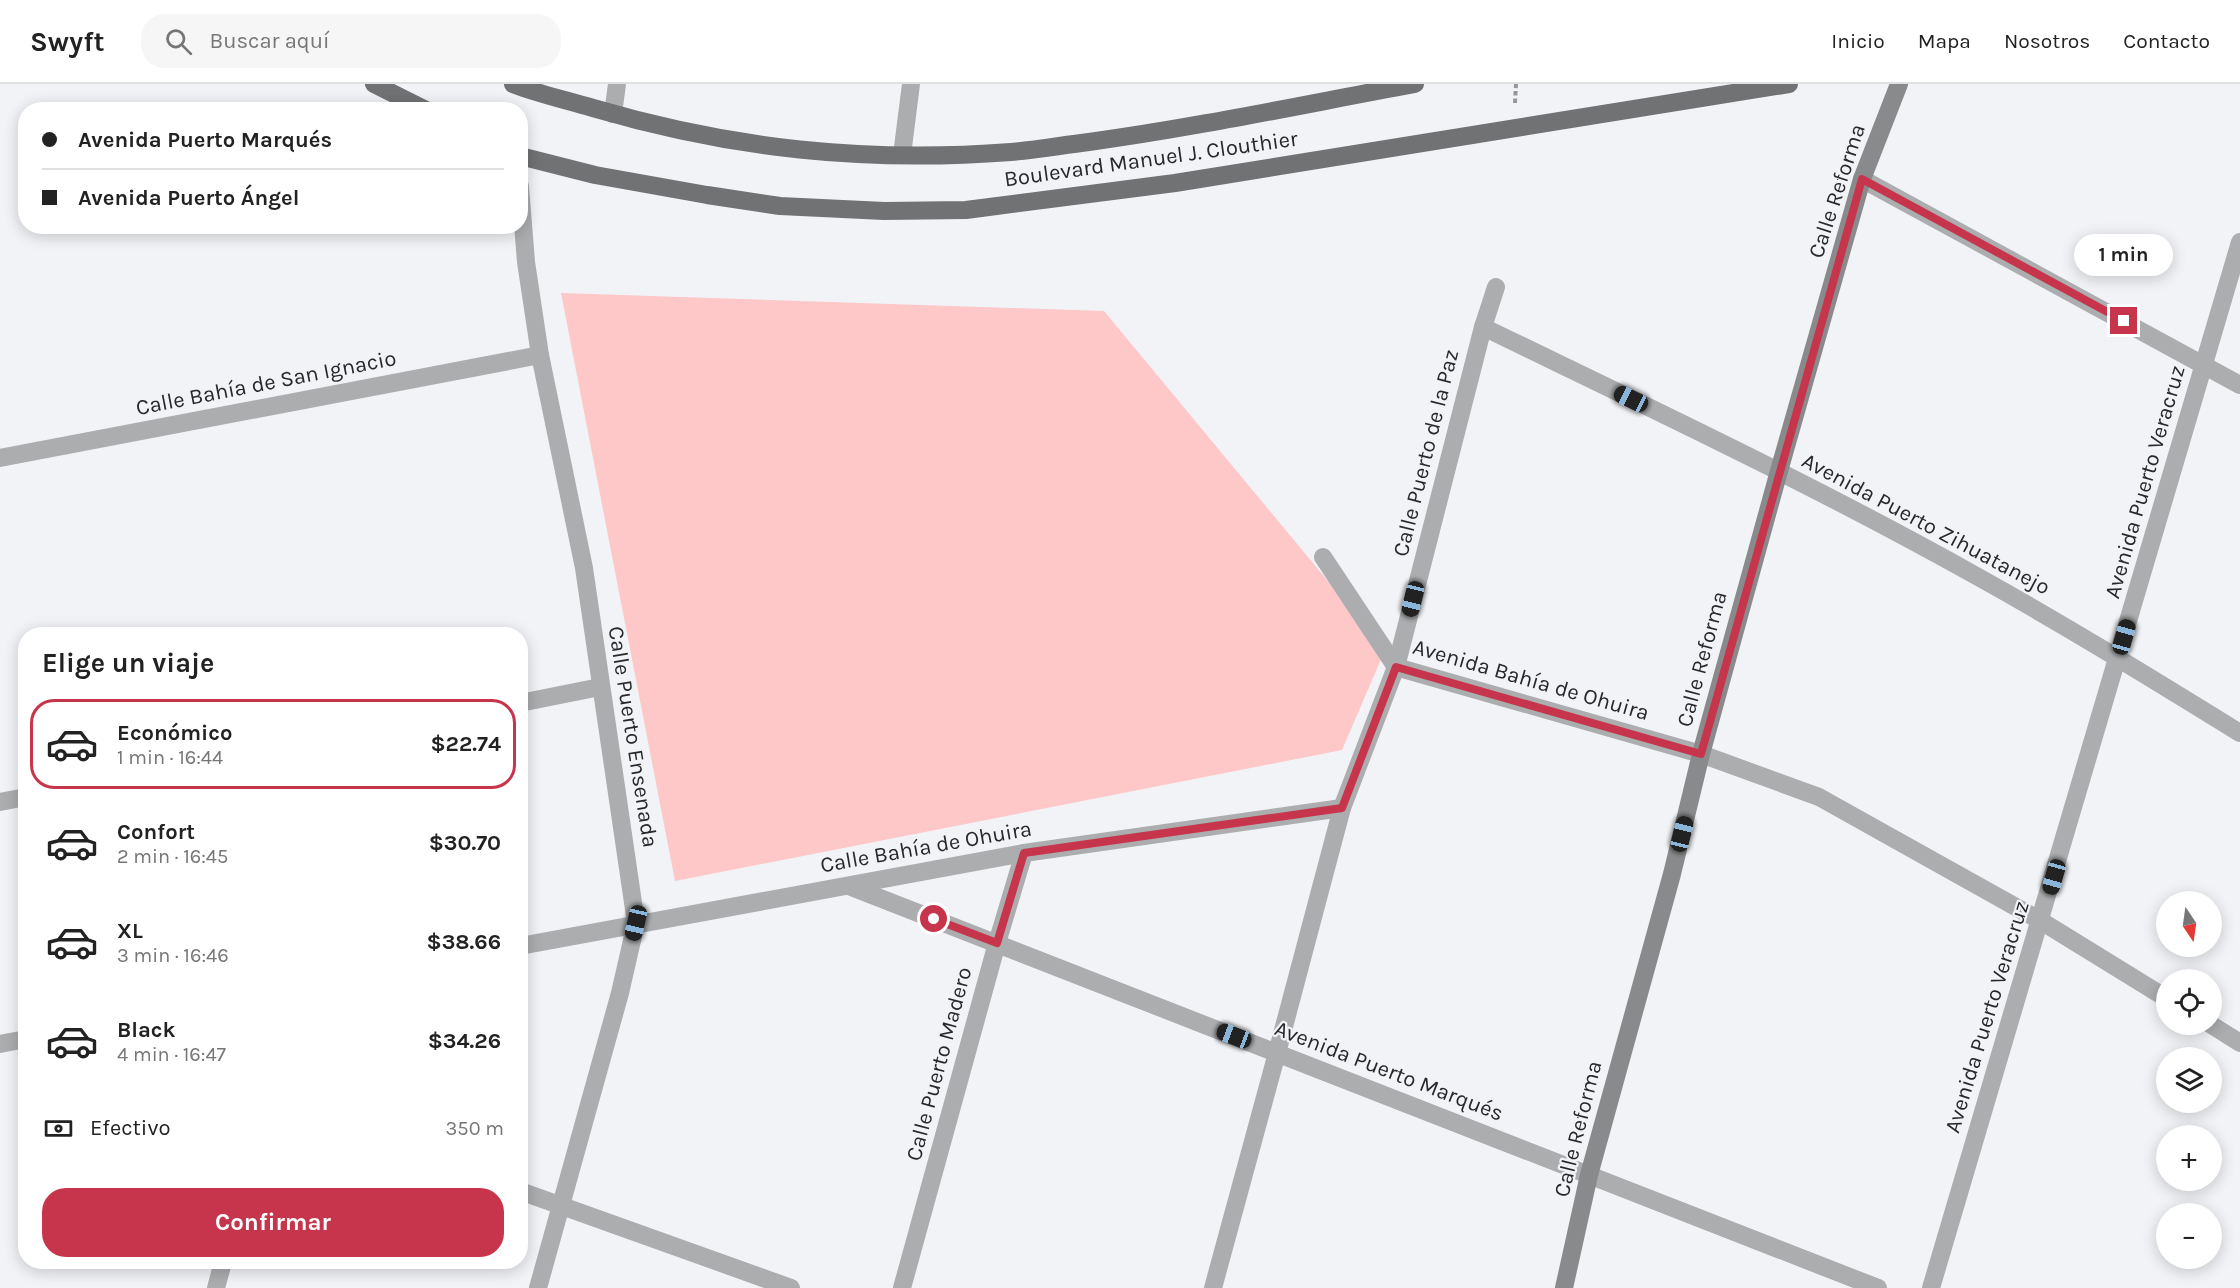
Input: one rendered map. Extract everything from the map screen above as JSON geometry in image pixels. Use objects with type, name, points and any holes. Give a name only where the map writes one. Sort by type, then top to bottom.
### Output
[{"type":"main road","points":[[374,84],[410,102]]},
{"type":"main road","name":"Boulevard Manuel J. Clouthier","points":[[513,84],[653,125],[766,147],[828,153],[902,155],[1014,152],[1134,136],[1405,85]]},
{"type":"main road","name":"Boulevard Manuel J. Clouthier","points":[[528,158],[595,175],[780,206],[884,211],[966,210],[1175,183],[1789,84]]},
{"type":"street","points":[[613,114],[617,84]]},
{"type":"street","points":[[902,155],[911,84]]},
{"type":"street","name":"Calle Reforma","points":[[1564,1288],[1589,1175],[1779,471],[1862,179],[1899,84]]},
{"type":"street","points":[[1862,179],[2240,385]]},
{"type":"street","name":"Calle Puerto Ensenada","points":[[524,234],[540,355],[584,568],[636,923],[620,993],[538,1288]]},
{"type":"street","name":"Avenida Puerto Veracruz","points":[[1931,1288],[2240,242]]},
{"type":"street","name":"Calle Puerto de la Paz","points":[[1212,1288],[1342,808],[1396,667],[1483,327],[1496,287]]},
{"type":"street","name":"Avenida Puerto Zihuatanejo","points":[[1483,327],[1779,471],[1979,577],[2240,733]]},
{"type":"street","name":"Calle Bahía de San Ignacio","points":[[0,458],[540,355]]},
{"type":"street","points":[[1323,557],[1396,667]]},
{"type":"street","name":"Avenida Bahía de Ohuira","points":[[1396,667],[1701,754],[1819,797],[2041,921],[2156,992]]},
{"type":"street","points":[[528,701],[600,687]]},
{"type":"street","points":[[0,802],[18,799]]},
{"type":"street","name":"Calle Bahía de Ohuira","points":[[528,944],[1024,853],[1342,808]]},
{"type":"street","name":"Calle Puerto Madero","points":[[902,1288],[1024,853]]},
{"type":"street","name":"Avenida Puerto Marqués","points":[[849,886],[1878,1288]]},
{"type":"street","points":[[2222,1032],[2240,1043]]},
{"type":"street","points":[[0,1044],[18,1041]]},
{"type":"street","points":[[528,1194],[791,1288]]},
{"type":"street","points":[[216,1288],[221,1269]]},
{"type":"shaded area","points":[[561,293],[1104,311],[1385,650],[1342,750],[675,881]]},
{"type":"route","points":[[934,919],[997,943],[1024,853],[1342,808],[1396,667],[1701,754],[1862,179],[2124,321]]}]
